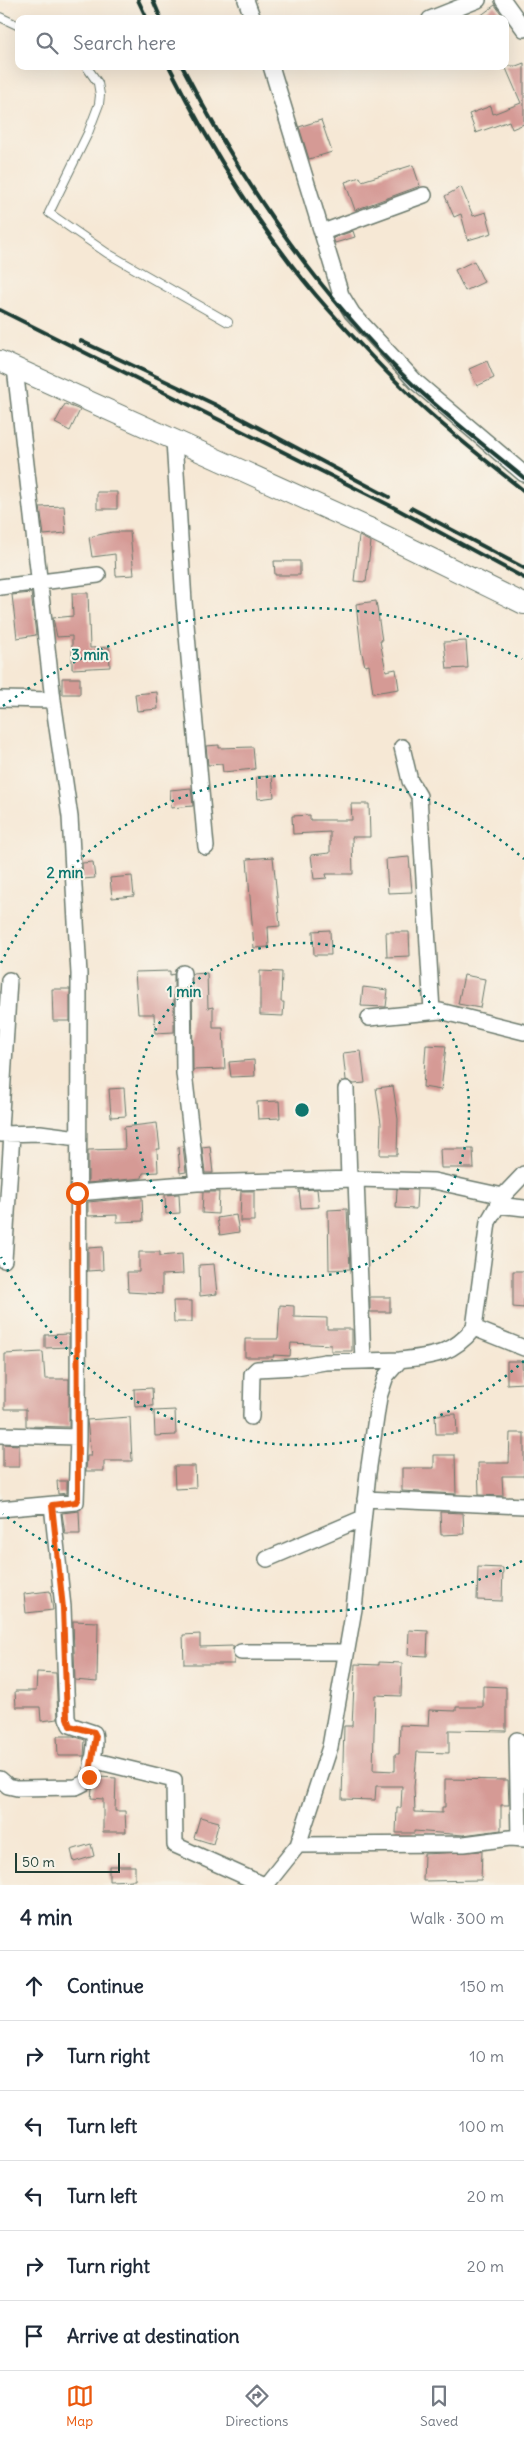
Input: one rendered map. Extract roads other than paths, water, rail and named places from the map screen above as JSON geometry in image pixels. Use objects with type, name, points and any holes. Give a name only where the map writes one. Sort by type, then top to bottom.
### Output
[{"type":"street","points":[[246,0],[252,15]]},
{"type":"street","points":[[440,15],[478,0]]},
{"type":"street","points":[[502,0],[524,29]]},
{"type":"street","points":[[272,70],[341,295],[352,312],[416,382],[524,474]]},
{"type":"street","points":[[323,232],[424,195]]},
{"type":"street","points":[[7,364],[367,527],[524,604]]},
{"type":"street","points":[[0,1509],[76,1502],[78,1437],[77,1193],[79,974],[70,817],[53,700],[41,582],[7,364]]},
{"type":"street","points":[[174,440],[184,611],[206,847]]},
{"type":"street","points":[[0,587],[98,575]]},
{"type":"street","points":[[0,699],[53,700]]},
{"type":"street","points":[[402,747],[410,781],[419,796],[432,1011]]},
{"type":"street","points":[[183,974],[184,1073],[197,1183]]},
{"type":"street","points":[[4,1260],[4,1133],[9,980]]},
{"type":"street","points":[[369,1018],[432,1011],[449,1012],[524,1032]]},
{"type":"street","points":[[346,1089],[363,1361]]},
{"type":"street","points":[[4,1133],[78,1138]]},
{"type":"street","points":[[251,1417],[254,1371],[296,1367],[314,1363],[400,1360],[434,1356],[451,1350],[464,1340],[474,1328],[488,1222],[500,1200],[524,1174]]},
{"type":"street","points":[[77,1193],[197,1183],[352,1179],[434,1181],[524,1208]]},
{"type":"street","points":[[474,1328],[524,1348]]},
{"type":"street","points":[[92,1760],[174,1780],[175,1845],[265,1885],[298,1845],[330,1746],[354,1609],[365,1499],[379,1397],[386,1376],[400,1360]]},
{"type":"street","points":[[0,1435],[78,1437]]},
{"type":"street","points":[[365,1499],[524,1506]]},
{"type":"street","points":[[0,1779],[13,1788],[76,1787],[87,1780],[96,1740],[94,1732],[70,1726],[67,1718],[63,1608],[52,1505]]},
{"type":"street","points":[[267,1559],[363,1518]]},
{"type":"street","points":[[241,1652],[346,1652]]},
{"type":"street","points":[[298,1845],[464,1844],[522,1838],[517,1740]]},
{"type":"lane","points":[[0,17],[15,24]]},
{"type":"lane","points":[[89,70],[98,84],[99,104],[88,133],[50,213],[107,253],[228,322]]},
{"type":"railway","points":[[138,0],[145,15]]},
{"type":"railway","points":[[153,0],[159,15]]},
{"type":"railway","points":[[171,70],[221,161],[241,193],[283,254],[305,282],[353,337],[406,391],[456,436],[524,491]]},
{"type":"railway","points":[[184,70],[254,191],[281,231],[340,307],[406,378],[449,417],[524,478]]},
{"type":"railway","points":[[0,310],[393,507],[524,578]]},
{"type":"railway","points":[[81,341],[214,404],[389,497]]},
{"type":"railway","points":[[411,508],[524,568]]}]
